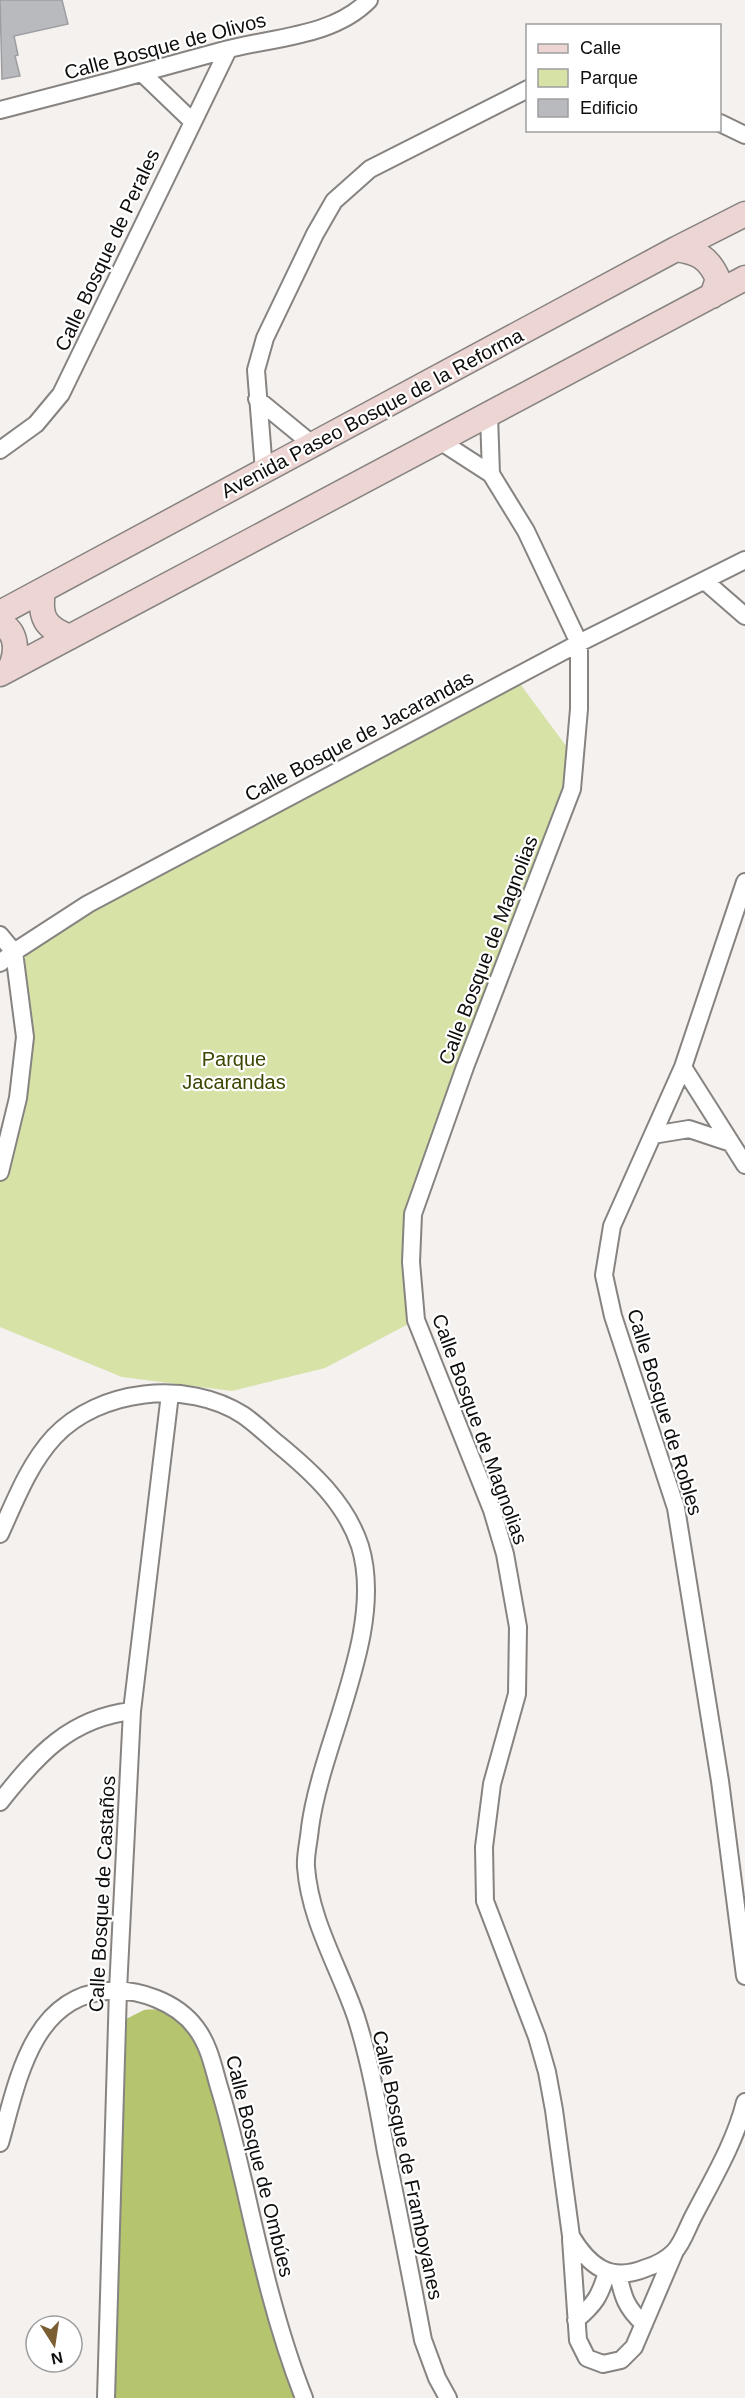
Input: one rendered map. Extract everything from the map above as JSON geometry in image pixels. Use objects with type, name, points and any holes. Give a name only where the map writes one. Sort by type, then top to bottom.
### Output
[{"type":"main road","name":"Avenida Paseo Bosque de la Reforma","points":[[0,613],[675,249],[745,214]]},
{"type":"main road","points":[[675,249],[692,251],[712,265],[718,279],[712,296]]},
{"type":"main road","points":[[6,671],[745,278]]},
{"type":"main road","points":[[43,591],[41,606],[45,621],[55,632],[70,638]]},
{"type":"main road","points":[[0,623],[4,624],[14,637],[16,652],[6,671]]},
{"type":"street","name":"Calle Bosque de Olivos","points":[[0,110],[228,50],[318,30],[357,13],[369,0]]},
{"type":"street","name":"Calle Bosque de Perales","points":[[0,450],[36,424],[61,394],[228,50]]},
{"type":"street","points":[[143,74],[192,121]]},
{"type":"street","points":[[264,471],[256,370],[265,338],[315,234],[334,201],[370,169],[526,91]]},
{"type":"street","points":[[721,123],[745,135]]},
{"type":"street","points":[[257,399],[313,445]]},
{"type":"street","name":"Calle Bosque de Magnolias","points":[[489,415],[491,474]]},
{"type":"street","name":"Calle Bosque de Magnolias","points":[[440,441],[491,474],[526,531],[579,643],[579,709],[572,789],[465,1067],[413,1214],[411,1262],[416,1320],[492,1510],[505,1554],[518,1627],[517,1694],[492,1784],[484,1847],[485,1901],[537,2037],[547,2072],[571,2235],[581,2252],[593,2264],[612,2273]]},
{"type":"street","name":"Calle Bosque de Jacarandas","points":[[0,963],[88,904],[579,643],[745,560]]},
{"type":"street","points":[[701,582],[707,583],[745,616]]},
{"type":"street","name":"Calle Bosque de Robles","points":[[745,882],[683,1067],[612,1226],[604,1275],[613,1316],[676,1508],[720,1781],[745,1976]]},
{"type":"street","points":[[0,935],[14,952],[25,1037],[18,1098],[0,1172]]},
{"type":"street","points":[[683,1067],[745,1165]]},
{"type":"street","points":[[652,1135],[689,1129],[731,1143]]},
{"type":"street","name":"Calle Bosque de Framboyanes","points":[[0,1534],[28,1474],[54,1437],[86,1410],[125,1396],[170,1394],[209,1399],[242,1414],[308,1469],[339,1504],[360,1546],[365,1586],[361,1643],[313,1807],[305,1864],[313,1908],[356,2017],[369,2067],[423,2340],[437,2378],[448,2398]]},
{"type":"street","name":"Calle Bosque de Castaños","points":[[106,2398],[118,1990],[132,1711],[170,1394]]},
{"type":"street","points":[[0,1802],[60,1737],[89,1720],[132,1711]]},
{"type":"street","name":"Calle Bosque de Ombúes","points":[[0,2143],[25,2057],[40,2032],[58,2011],[80,1997],[118,1990],[149,1996],[175,2008],[195,2026],[203,2038],[231,2127],[262,2265],[304,2398]]},
{"type":"street","points":[[571,2235],[578,2340],[587,2358],[603,2364],[621,2360],[634,2347],[675,2251],[741,2120],[745,2102]]},
{"type":"street","points":[[612,2273],[637,2272],[656,2264],[675,2251]]},
{"type":"street","points":[[576,2320],[597,2300],[612,2273]]},
{"type":"street","points":[[612,2273],[630,2311],[644,2324]]},
{"type":"green space","name":"Parque Jacarandas","points":[[515,677],[575,758],[413,1214],[416,1320],[325,1368],[232,1391],[122,1377],[0,1327],[0,1163],[19,1090],[14,952]]},
{"type":"green space","points":[[144,2010],[169,2013],[198,2040],[298,2398],[114,2398],[124,2020]]},
{"type":"building","points":[[0,0],[62,0],[68,24],[14,36],[18,55],[15,56],[20,76],[2,79]]}]
